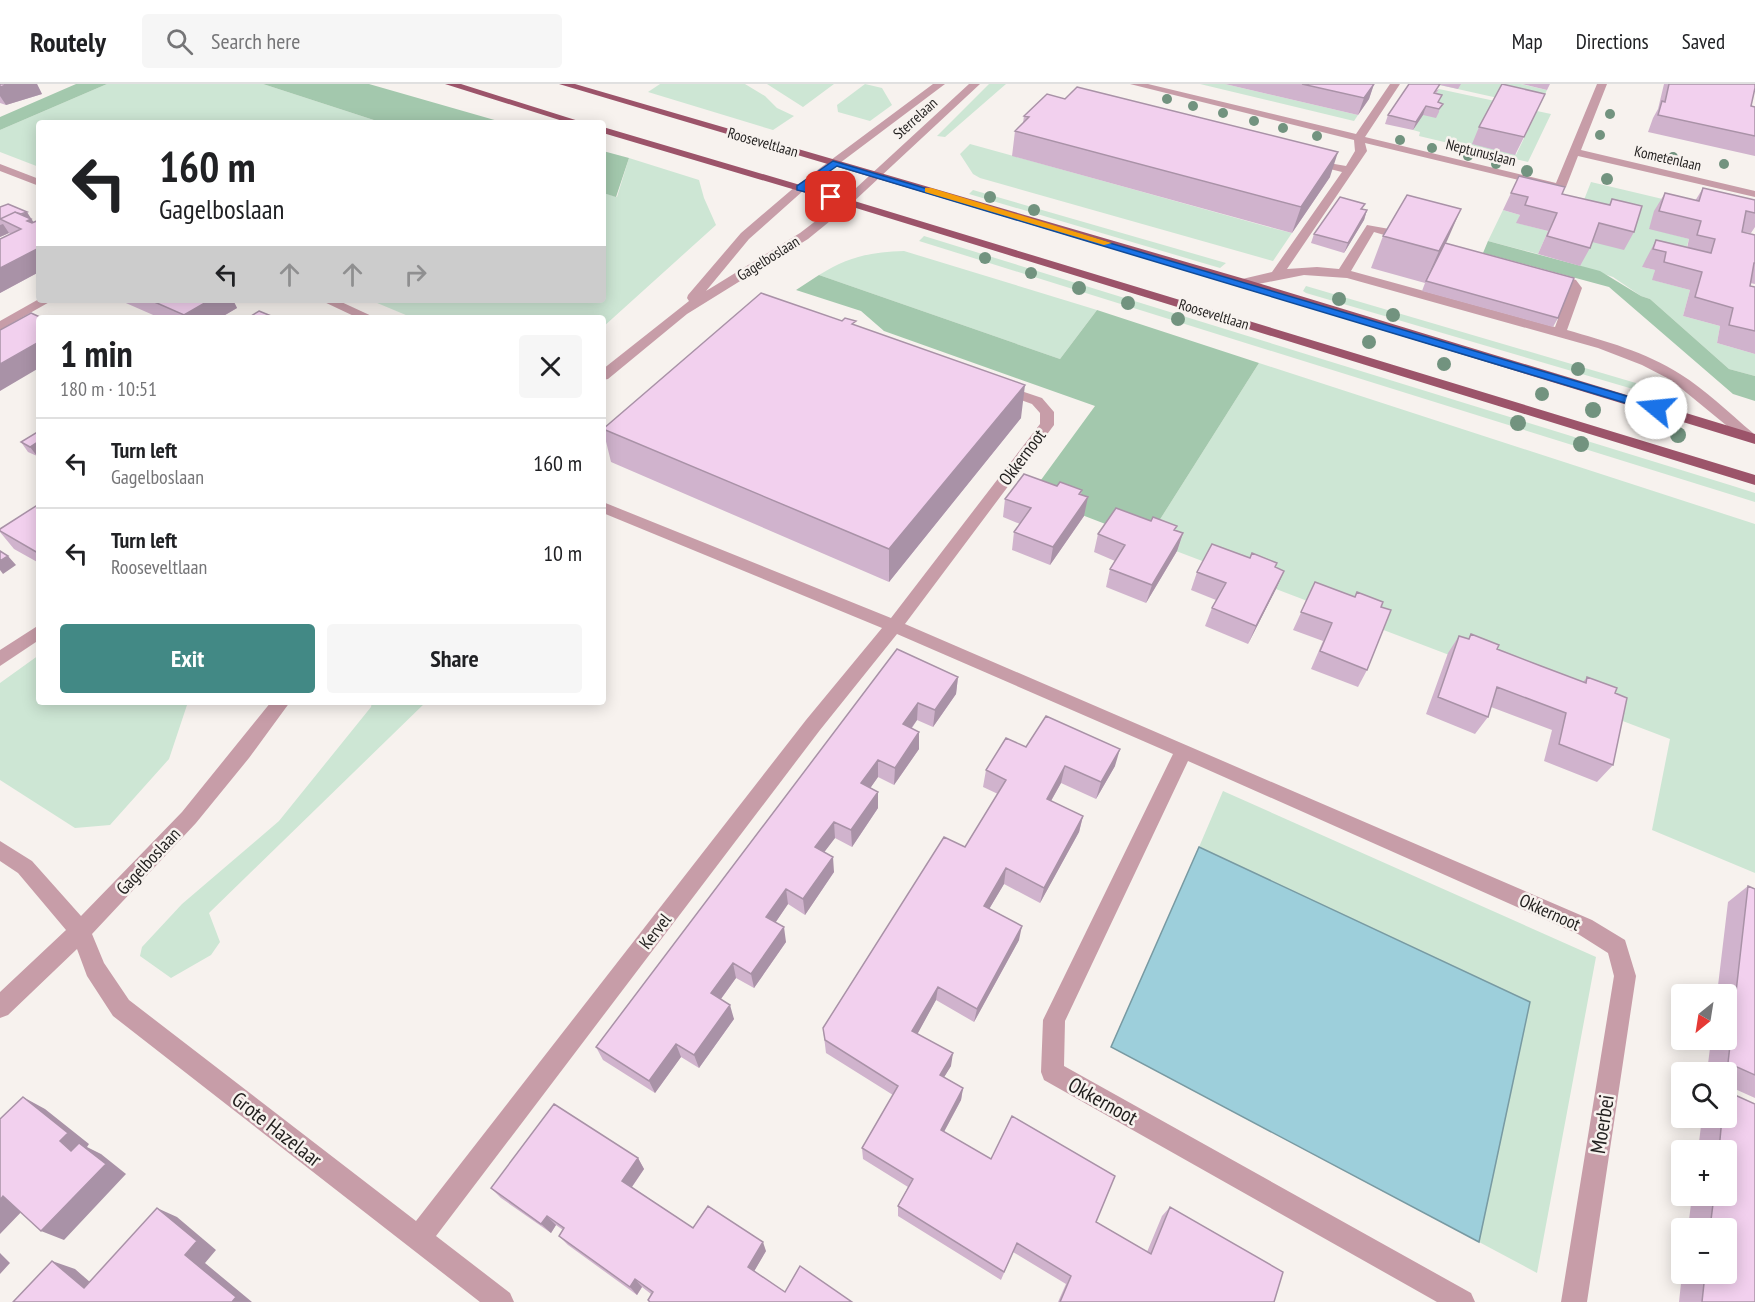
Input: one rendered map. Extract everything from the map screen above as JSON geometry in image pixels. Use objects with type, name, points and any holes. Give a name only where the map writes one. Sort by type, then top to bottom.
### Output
[{"type":"main road","points":[[450,84],[570,120]]},
{"type":"main road","name":"Rooseveltlaan","points":[[564,84],[1244,283],[1751,437]]},
{"type":"main road","name":"Rooseveltlaan","points":[[606,131],[847,202],[1755,480]]},
{"type":"street","name":"Neptunuslaan","points":[[1135,84],[1560,187],[1574,152]]},
{"type":"street","points":[[1277,274],[1361,151],[1359,138],[1395,84]]},
{"type":"street","points":[[1574,152],[1602,84]]},
{"type":"street","name":"Sterrelaan","points":[[836,163],[951,87]]},
{"type":"street","name":"Sterrelaan","points":[[874,174],[951,87]]},
{"type":"street","name":"Kometenlaan","points":[[1574,152],[1755,194]]},
{"type":"street","points":[[1304,159],[1349,170]]},
{"type":"street","name":"Gagelboslaan","points":[[682,311],[745,236],[800,188],[836,163]]},
{"type":"street","points":[[0,167],[36,182]]},
{"type":"street","name":"Gagelboslaan","points":[[606,374],[682,311],[804,236],[847,202],[874,174]]},
{"type":"street","points":[[1343,273],[1371,228],[1391,233]]},
{"type":"street","points":[[1244,283],[1305,269],[1343,273],[1603,345],[1647,362],[1676,377],[1751,437]]},
{"type":"street","points":[[1542,273],[1571,283],[1576,288],[1559,333]]},
{"type":"street","points":[[0,326],[42,303]]},
{"type":"street","points":[[333,303],[362,315]]},
{"type":"street","name":"Okkernoot","points":[[894,626],[1047,425],[1047,412],[1037,401],[994,386]]},
{"type":"street","name":"Okkernoot","points":[[606,508],[894,626],[1184,751],[1585,927],[1617,947]]},
{"type":"street","name":"Kervel","points":[[418,1239],[813,725],[894,626]]},
{"type":"street","points":[[0,659],[36,633]]},
{"type":"street","name":"Gagelboslaan","points":[[0,1007],[81,932],[176,833],[235,763],[279,705]]},
{"type":"street","name":"Okkernoot","points":[[1184,751],[1054,1020],[1052,1072],[1462,1302]]},
{"type":"street","points":[[0,850],[25,867],[81,932]]},
{"type":"street","name":"Grote Hazelaar","points":[[81,932],[95,969],[121,1008],[501,1302]]},
{"type":"street","name":"Moerbei","points":[[1575,1302],[1625,976],[1617,947]]},
{"type":"green space","points":[[76,84],[107,84],[0,130],[0,117]]},
{"type":"green space","points":[[107,84],[263,84],[374,120],[36,120],[36,166],[0,152],[0,130]]},
{"type":"green space","points":[[263,84],[369,84],[495,120],[374,120]]},
{"type":"green space","points":[[660,84],[745,84],[765,96],[777,108],[794,116],[773,130],[648,92]]},
{"type":"green space","points":[[767,84],[834,84],[803,107]]},
{"type":"green space","points":[[865,84],[882,88],[892,105],[870,121],[838,112],[837,105]]},
{"type":"green space","points":[[989,84],[1006,84],[945,137],[937,136]]},
{"type":"green space","points":[[1200,84],[1225,84],[1358,115],[1354,121]]},
{"type":"green space","points":[[1435,84],[1521,84],[1547,90],[1539,107]]},
{"type":"green space","points":[[1439,89],[1495,101],[1516,155],[1537,111],[1551,114],[1528,162],[1419,136],[1420,132],[1413,130]]},
{"type":"green space","points":[[970,144],[1292,233],[1273,261],[980,178],[973,174],[960,154]]},
{"type":"green space","points":[[606,152],[629,158],[616,197],[606,194]]},
{"type":"green space","points":[[629,158],[699,180],[716,225],[606,324],[606,315],[406,315],[377,303],[606,303],[606,194],[617,197]]},
{"type":"green space","points":[[1591,182],[1692,206],[1649,228],[1689,239],[1685,253],[1642,267],[1655,270],[1653,280],[1690,290],[1683,316],[1720,326],[1717,343],[1755,354],[1755,376],[1729,369],[1650,299],[1641,296],[1613,277],[1580,266],[1582,205]]},
{"type":"green space","points":[[973,190],[1226,263],[1220,268],[969,194]]},
{"type":"green space","points":[[1503,210],[1520,215],[1517,223],[1548,231],[1538,254],[1488,241]]},
{"type":"green space","points":[[924,236],[1755,493],[1755,502],[919,241]]},
{"type":"green space","points":[[1488,241],[1600,271],[1650,299],[1729,369],[1755,376],[1755,401],[1733,394],[1609,287],[1483,253]]},
{"type":"green space","points":[[904,251],[1097,310],[1060,359],[819,275],[860,257]]},
{"type":"green space","points":[[819,275],[1060,359],[1097,310],[1259,363],[1147,540],[1030,495],[1095,406],[884,331],[861,311],[796,290]]},
{"type":"green space","points":[[1306,286],[1663,391],[1667,399],[1306,293],[1303,291]]},
{"type":"green space","points":[[1259,363],[1755,524],[1755,873],[1652,830],[1670,739],[1147,540]]},
{"type":"green space","points":[[36,657],[36,705],[187,705],[169,759],[110,825],[75,828],[0,780],[0,683]]},
{"type":"green space","points":[[371,705],[423,705],[209,913],[220,942],[211,955],[171,978],[140,956],[142,947],[182,904],[279,821]]},
{"type":"green space","points":[[1223,791],[1596,957],[1537,1273],[1479,1242],[1530,1002],[1199,847]]},
{"type":"water","points":[[1199,847],[1530,1002],[1479,1242],[1111,1047]]},
{"type":"building","points":[[1302,84],[1374,84],[1364,98]]},
{"type":"building","points":[[1409,84],[1440,84],[1434,93],[1442,95],[1438,102],[1443,104],[1439,109],[1426,106],[1416,122],[1388,115]]},
{"type":"building","points":[[1502,84],[1545,94],[1524,137],[1479,127]]},
{"type":"building","points":[[1669,84],[1755,84],[1751,106],[1755,107],[1755,136],[1658,115],[1662,101],[1665,102]]},
{"type":"building","points":[[1077,87],[1338,152],[1301,207],[1015,131],[1029,117],[1024,116],[1047,94],[1065,99]]},
{"type":"building","points":[[1519,176],[1565,187],[1562,194],[1610,205],[1612,199],[1642,206],[1634,232],[1599,223],[1590,248],[1547,236],[1557,213],[1525,205],[1528,197],[1511,193]]},
{"type":"building","points":[[1703,188],[1755,200],[1755,213],[1746,211],[1742,232],[1755,235],[1755,263],[1750,286],[1755,287],[1755,331],[1729,325],[1733,308],[1695,297],[1702,272],[1664,262],[1666,252],[1653,249],[1656,240],[1711,253],[1715,239],[1697,235],[1701,221],[1659,211],[1665,193],[1699,201]]},
{"type":"building","points":[[1407,195],[1461,209],[1439,251],[1383,236]]},
{"type":"building","points":[[1340,197],[1365,204],[1361,209],[1367,210],[1348,243],[1314,234]]},
{"type":"building","points":[[8,204],[27,212],[21,214],[15,212],[0,219],[0,207]]},
{"type":"building","points":[[15,212],[31,219],[27,221],[32,223],[36,221],[36,250],[0,268],[0,239],[21,229],[0,219]]},
{"type":"building","points":[[1445,243],[1574,278],[1558,318],[1426,281]]},
{"type":"building","points":[[761,293],[842,321],[845,318],[856,321],[852,324],[1025,385],[889,549],[606,430],[606,426]]},
{"type":"building","points":[[157,303],[205,303],[184,315]]},
{"type":"building","points":[[259,311],[269,315],[253,315]]},
{"type":"building","points":[[31,313],[36,315],[36,344],[0,364],[0,330]]},
{"type":"building","points":[[36,433],[36,443],[30,447],[21,442]]},
{"type":"building","points":[[1024,474],[1057,486],[1060,482],[1082,490],[1079,494],[1088,497],[1053,547],[1014,532],[1031,508],[1005,499]]},
{"type":"building","points":[[36,506],[36,552],[0,529]]},
{"type":"building","points":[[1116,508],[1151,521],[1153,517],[1177,526],[1174,530],[1183,533],[1152,585],[1110,569],[1125,545],[1098,534]]},
{"type":"building","points":[[1212,544],[1250,558],[1252,553],[1277,563],[1275,567],[1284,571],[1256,626],[1212,608],[1226,583],[1197,572]]},
{"type":"building","points":[[0,551],[8,556],[0,561]]},
{"type":"building","points":[[1315,582],[1355,597],[1357,592],[1383,602],[1381,607],[1391,610],[1367,670],[1320,651],[1332,623],[1301,612]]},
{"type":"building","points":[[1471,634],[1499,645],[1497,649],[1586,683],[1587,677],[1617,688],[1615,693],[1627,698],[1613,765],[1559,744],[1566,713],[1497,687],[1488,717],[1438,697],[1459,636],[1469,639]]},
{"type":"building","points":[[897,649],[958,677],[935,710],[918,703],[903,724],[919,732],[895,768],[878,760],[861,783],[878,792],[851,830],[834,822],[815,847],[833,857],[803,899],[786,889],[766,917],[784,927],[751,974],[733,963],[711,993],[730,1005],[694,1055],[676,1044],[649,1081],[596,1047]]},
{"type":"building","points":[[1046,716],[1120,749],[1101,782],[1065,766],[1047,799],[1083,816],[1044,888],[1006,868],[984,906],[1022,926],[977,1009],[938,987],[912,1031],[953,1053],[940,1075],[963,1088],[941,1130],[991,1159],[1012,1116],[1115,1176],[1096,1222],[1151,1254],[1170,1207],[1283,1272],[1274,1302],[1060,1302],[1071,1276],[1017,1243],[1004,1272],[898,1206],[913,1179],[862,1148],[898,1086],[825,1040],[823,1028],[944,837],[965,847],[1006,780],[986,770],[1006,738],[1026,747]]},
{"type":"building","points":[[1748,886],[1755,889],[1755,1075],[1737,1067],[1737,1062],[1728,1062],[1729,1050],[1737,1050],[1737,984]]},
{"type":"building","points":[[1737,1096],[1755,1104],[1755,1302],[1702,1302],[1704,1284],[1737,1284],[1737,1218],[1711,1218],[1713,1206],[1737,1206],[1737,1140],[1720,1140],[1721,1128],[1737,1128]]},
{"type":"building","points":[[23,1097],[68,1133],[60,1141],[71,1151],[79,1143],[106,1164],[41,1231],[3,1196],[0,1200],[0,1119]]},
{"type":"building","points":[[554,1104],[638,1158],[622,1181],[693,1228],[708,1206],[763,1242],[748,1267],[785,1292],[800,1266],[852,1302],[650,1302],[648,1300],[653,1292],[635,1279],[630,1287],[559,1236],[564,1228],[547,1216],[541,1224],[491,1188]]},
{"type":"building","points":[[157,1208],[197,1241],[185,1255],[236,1297],[232,1302],[13,1302],[52,1261],[84,1288]]},
{"type":"slow traffic","points":[[928,190],[1107,243]]},
{"type":"route","points":[[831,197],[800,188],[836,163],[1244,283],[1656,408]]}]
